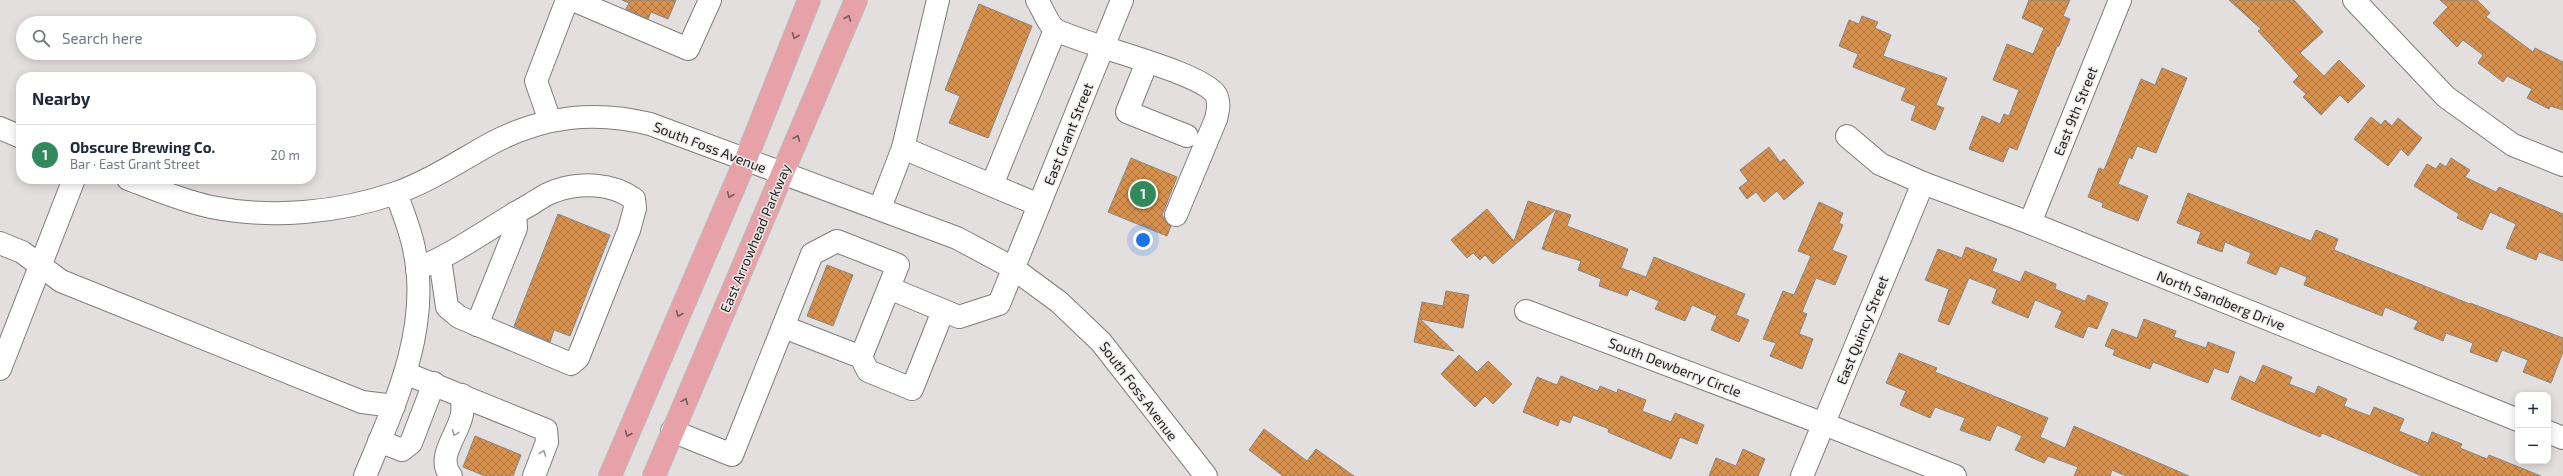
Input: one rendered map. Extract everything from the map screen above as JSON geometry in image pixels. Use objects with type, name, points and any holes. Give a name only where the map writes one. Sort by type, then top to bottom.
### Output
[{"type":"main road","points":[[610,476],[746,159],[809,0]]},
{"type":"main road","name":"East Arrowhead Parkway","points":[[654,476],[856,0]]},
{"type":"street","points":[[550,121],[536,81],[567,0]]},
{"type":"street","points":[[574,0],[688,49],[710,0]]},
{"type":"street","points":[[880,208],[903,148],[938,0]]},
{"type":"street","points":[[1037,0],[1055,30],[1104,46],[1208,86],[1216,95],[1218,105],[1216,119],[1176,215]]},
{"type":"street","name":"East Grant Street","points":[[892,281],[943,311],[959,317],[998,304],[1122,0]]},
{"type":"street","name":"East 9th Street","points":[[2030,223],[2120,0]]},
{"type":"street","points":[[2354,0],[2446,97],[2513,145],[2563,165]]},
{"type":"street","points":[[992,185],[1055,30]]},
{"type":"street","points":[[1147,62],[1126,112],[1187,136]]},
{"type":"street","name":"South Foss Avenue","points":[[141,184],[183,200],[211,207],[270,213],[332,208],[396,193],[447,170],[516,132],[550,121],[582,115],[626,118],[650,124],[746,159],[782,174],[880,208],[957,238],[1013,268],[1054,298],[1083,322],[1123,366],[1178,444],[1203,475]]},
{"type":"street","points":[[0,128],[16,135]]},
{"type":"street","name":"North Sandberg Drive","points":[[1847,136],[1880,164],[1923,183],[2030,223],[2515,419]]},
{"type":"street","points":[[903,148],[1039,205]]},
{"type":"street","name":"East Quincy Street","points":[[1802,476],[1923,183]]},
{"type":"street","points":[[0,369],[72,184]]},
{"type":"street","points":[[417,269],[440,260],[515,213],[554,191],[582,185],[623,191],[634,199],[635,208],[629,230],[578,358],[571,364],[459,317],[447,307],[440,260]]},
{"type":"street","points":[[366,476],[394,406],[405,373],[416,327],[419,288],[415,254],[396,193]]},
{"type":"street","points":[[477,325],[516,228],[515,213]]},
{"type":"street","points":[[672,431],[732,455],[788,328],[812,254],[837,241],[898,265],[860,357]]},
{"type":"street","points":[[0,243],[22,252],[61,281],[362,402],[394,406]]},
{"type":"street","points":[[788,328],[860,357],[868,371],[912,389],[943,311]]},
{"type":"street","name":"South Dewberry Circle","points":[[1526,311],[1824,424],[1955,476]]},
{"type":"street","points":[[405,373],[434,383],[546,430],[547,442],[534,476]]},
{"type":"street","points":[[380,441],[402,450],[411,443],[434,383]]},
{"type":"street","points":[[452,476],[446,470],[445,459],[462,414],[462,395]]},
{"type":"street","points":[[2551,433],[2563,438]]},
{"type":"building","points":[[622,0],[676,0],[668,19],[651,12],[648,19],[626,9],[629,3]]},
{"type":"building","points":[[2029,0],[2070,0],[2063,16],[2070,19],[2059,46],[2057,46],[2017,150],[2009,147],[2003,162],[1969,149],[1982,116],[2000,124],[2004,114],[2009,116],[2019,90],[1993,80],[2007,44],[2033,54],[2044,28],[2022,18]]},
{"type":"building","points":[[2229,0],[2294,0],[2323,32],[2300,53],[2324,76],[2339,60],[2365,86],[2348,103],[2340,95],[2321,115],[2303,97],[2306,94],[2293,82],[2299,76],[2258,31],[2261,29]]},
{"type":"building","points":[[2440,0],[2477,0],[2490,13],[2486,17],[2533,52],[2535,48],[2563,62],[2563,110],[2550,106],[2549,109],[2527,98],[2532,89],[2507,76],[2503,82],[2478,63],[2483,55],[2463,40],[2457,47],[2433,23],[2448,7]]},
{"type":"building","points":[[979,4],[1032,26],[988,138],[949,123],[960,96],[945,90]]},
{"type":"building","points":[[1862,16],[1878,22],[1875,28],[1891,35],[1883,56],[1947,78],[1936,105],[1944,108],[1935,130],[1911,120],[1916,106],[1901,100],[1906,88],[1853,67],[1858,54],[1839,46],[1849,20],[1859,24]]},
{"type":"building","points":[[2162,68],[2187,78],[2156,153],[2137,146],[2132,159],[2129,157],[2118,184],[2148,196],[2138,221],[2102,207],[2103,203],[2088,197],[2099,168],[2104,170],[2141,79],[2155,85]]},
{"type":"building","points":[[2371,117],[2381,125],[2385,120],[2392,126],[2398,118],[2422,138],[2408,156],[2401,149],[2388,166],[2354,139]]},
{"type":"building","points":[[1769,147],[1780,162],[1784,159],[1804,183],[1784,200],[1777,191],[1764,202],[1756,192],[1747,199],[1739,188],[1748,181],[1740,170]]},
{"type":"building","points":[[1131,158],[1177,177],[1162,215],[1171,226],[1167,236],[1108,212]]},
{"type":"building","points":[[2451,158],[2470,170],[2465,177],[2496,192],[2499,187],[2563,214],[2563,261],[2539,252],[2536,260],[2506,248],[2516,224],[2490,212],[2482,230],[2457,218],[2459,214],[2414,186],[2427,164],[2436,169],[2440,163],[2446,167]]},
{"type":"building","points":[[2188,193],[2311,241],[2316,230],[2338,239],[2334,250],[2470,304],[2563,338],[2563,352],[2551,383],[2523,372],[2528,360],[2502,350],[2497,362],[2470,352],[2473,343],[2446,333],[2443,341],[2414,329],[2418,321],[2385,307],[2382,316],[2304,285],[2307,277],[2280,266],[2276,275],[2247,263],[2251,253],[2225,242],[2222,252],[2197,243],[2201,232],[2177,223]]},
{"type":"building","points":[[1528,201],[1555,210],[1493,264],[1485,255],[1480,260],[1473,253],[1467,258],[1451,240],[1487,209],[1514,241]]},
{"type":"building","points":[[1819,202],[1843,213],[1839,223],[1843,225],[1832,250],[1847,256],[1835,285],[1816,278],[1802,312],[1807,314],[1799,334],[1813,339],[1802,369],[1770,356],[1776,343],[1763,339],[1783,291],[1794,295],[1811,256],[1798,251]]},
{"type":"building","points":[[1556,210],[1571,215],[1567,226],[1628,249],[1621,268],[1646,277],[1654,257],[1745,294],[1736,315],[1749,320],[1739,342],[1711,330],[1717,316],[1692,305],[1685,321],[1655,309],[1659,301],[1630,289],[1627,296],[1599,286],[1601,279],[1578,270],[1581,261],[1542,249]]},
{"type":"building","points":[[558,214],[610,235],[570,336],[554,330],[550,342],[514,326]]},
{"type":"building","points":[[1966,247],[1997,259],[1992,271],[2020,282],[2025,271],[2056,284],[2055,289],[2085,301],[2088,295],[2108,303],[2097,329],[2088,326],[2083,338],[2055,327],[2062,311],[2035,300],[2028,318],[1992,303],[1997,289],[1969,278],[1949,325],[1938,321],[1949,289],[1925,280],[1938,249],[1962,258]]},
{"type":"building","points":[[827,265],[853,275],[833,326],[807,316]]},
{"type":"building","points":[[1446,291],[1469,295],[1463,328],[1420,319],[1454,351],[1414,342],[1422,302],[1443,306]]},
{"type":"building","points":[[2144,319],[2176,331],[2174,337],[2206,348],[2208,342],[2235,352],[2228,373],[2214,368],[2208,383],[2153,362],[2150,369],[2113,355],[2115,350],[2105,346],[2112,329],[2137,338]]},
{"type":"building","points":[[1899,353],[1937,368],[1935,372],[2048,418],[2040,437],[2065,448],[2074,426],[2189,476],[2126,476],[2112,470],[2110,476],[2074,476],[2078,467],[2048,456],[2044,463],[2015,450],[2022,436],[1997,425],[1990,441],[1960,430],[1965,418],[1935,407],[1930,418],[1900,405],[1906,391],[1886,383]]},
{"type":"building","points":[[1459,355],[1477,372],[1488,361],[1512,384],[1493,404],[1485,396],[1475,407],[1441,374]]},
{"type":"building","points":[[2263,365],[2292,377],[2289,384],[2315,394],[2318,386],[2347,399],[2344,406],[2370,416],[2374,407],[2404,419],[2399,431],[2428,443],[2432,432],[2462,444],[2460,448],[2487,459],[2489,455],[2541,476],[2422,476],[2322,433],[2320,437],[2231,399],[2240,376],[2255,383]]},
{"type":"building","points":[[1561,376],[1598,391],[1600,386],[1617,393],[1618,389],[1646,400],[1642,411],[1671,422],[1675,413],[1704,425],[1697,444],[1680,437],[1671,459],[1608,432],[1609,429],[1573,415],[1570,423],[1560,419],[1558,426],[1523,412],[1537,377],[1557,385]]},
{"type":"building","points":[[1264,429],[1307,461],[1316,449],[1354,476],[1283,476],[1249,450]]},
{"type":"building","points":[[475,436],[521,455],[513,476],[485,476],[463,467]]},
{"type":"building","points":[[1743,449],[1765,459],[1758,476],[1709,476],[1716,458],[1736,466]]},
{"type":"place","name":"Obscure Brewing Co.","points":[[1143,194]]}]
